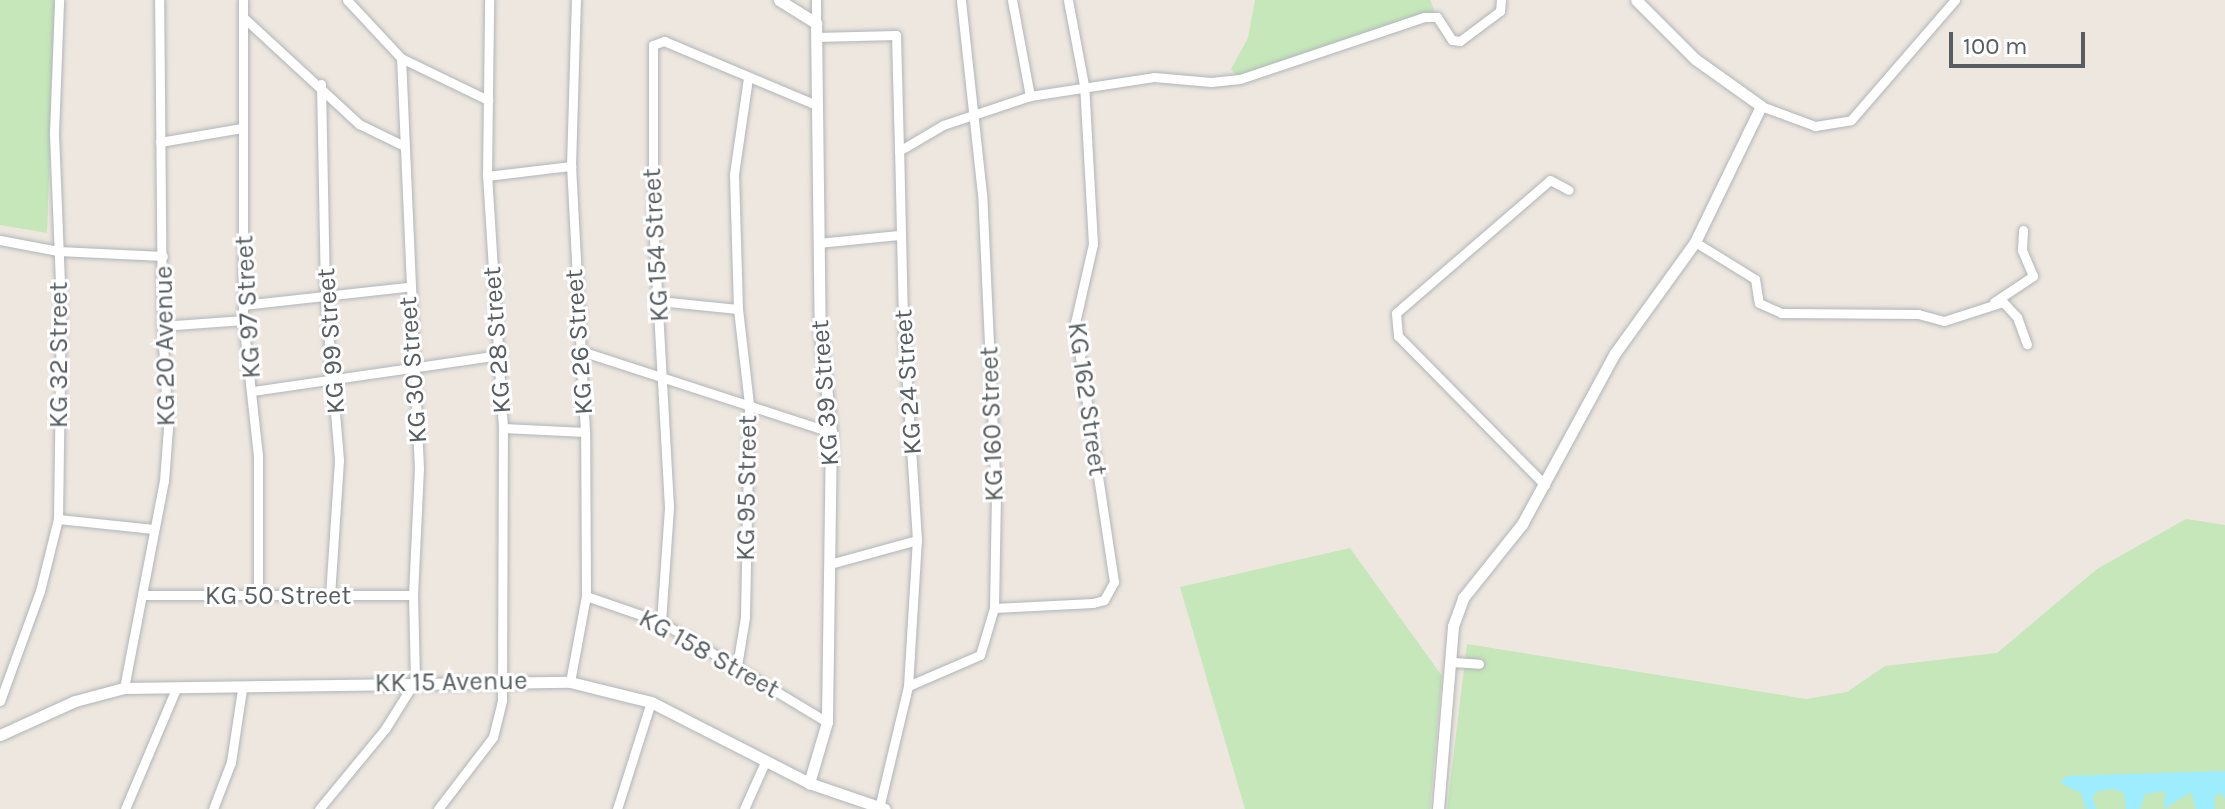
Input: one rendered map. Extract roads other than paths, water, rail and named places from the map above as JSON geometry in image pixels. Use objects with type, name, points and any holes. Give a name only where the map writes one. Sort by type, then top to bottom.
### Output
[{"type":"street","name":"KG 32 Street","points":[[0,701],[40,591],[58,519],[58,251],[54,133],[59,0]]},
{"type":"street","name":"KG 20 Avenue","points":[[124,688],[164,481],[168,428],[162,326],[159,0]]},
{"type":"street","name":"KG 97 Street","points":[[243,0],[243,320],[253,391],[260,511],[258,597]]},
{"type":"street","points":[[347,0],[401,58],[488,100]]},
{"type":"street","name":"KG 28 Street","points":[[438,809],[493,737],[500,716],[503,428],[487,176],[489,0]]},
{"type":"street","name":"KG 26 Street","points":[[570,682],[586,596],[585,432],[571,166],[576,0]]},
{"type":"street","points":[[779,0],[816,23]]},
{"type":"street","name":"KG 39 Street","points":[[809,783],[827,722],[830,564],[831,432],[820,331],[816,0]]},
{"type":"street","name":"KG 160 Street","points":[[908,686],[980,655],[994,608],[996,498],[977,112],[961,0]]},
{"type":"street","points":[[1012,0],[1030,96]]},
{"type":"street","points":[[1068,0],[1084,85]]},
{"type":"street","points":[[899,151],[977,112],[1030,96],[1084,85],[1154,77],[1211,82],[1240,79],[1424,17],[1437,17],[1452,40],[1460,41],[1500,11],[1501,0]]},
{"type":"street","points":[[1636,0],[1695,59],[1761,106],[1815,126],[1851,120],[1955,0]]},
{"type":"street","points":[[243,17],[321,84],[359,124],[402,145]]},
{"type":"street","name":"KG 24 Street","points":[[816,37],[896,35],[899,235],[917,540],[908,686],[882,808]]},
{"type":"street","name":"KG 154 Street","points":[[661,622],[669,507],[659,301],[653,45],[664,41],[816,105]]},
{"type":"street","name":"KG 30 Street","points":[[401,58],[407,287],[415,366],[420,522],[413,595],[415,681]]},
{"type":"street","name":"KG 95 Street","points":[[737,666],[745,617],[749,404],[738,309],[734,174],[748,78]]},
{"type":"street","name":"KG 99 Street","points":[[321,84],[325,296],[333,379],[339,507],[330,597]]},
{"type":"street","name":"KG 162 Street","points":[[994,608],[1093,603],[1112,592],[1075,323],[1093,244],[1084,85]]},
{"type":"street","points":[[1438,809],[1453,662],[1453,626],[1463,598],[1522,524],[1615,353],[1695,242],[1761,106]]},
{"type":"street","points":[[160,142],[242,128]]},
{"type":"street","points":[[487,176],[571,166]]},
{"type":"street","points":[[1545,485],[1398,336],[1396,313],[1550,180],[1569,190]]},
{"type":"street","points":[[2023,230],[2022,250],[2033,276]]},
{"type":"street","points":[[818,243],[899,235]]},
{"type":"street","points":[[0,240],[58,251],[163,256]]},
{"type":"street","points":[[1695,242],[1755,279],[1759,303],[1781,313],[1918,314],[1944,321],[1994,302],[2033,276],[2044,273]]},
{"type":"street","points":[[243,305],[407,287]]},
{"type":"street","points":[[2016,287],[2009,306],[2027,344]]},
{"type":"street","points":[[659,301],[738,309]]},
{"type":"street","points":[[1994,302],[2009,306]]},
{"type":"street","points":[[162,326],[243,320]]},
{"type":"street","points":[[581,351],[831,432]]},
{"type":"street","points":[[253,391],[500,355]]},
{"type":"street","points":[[503,428],[585,432]]},
{"type":"street","points":[[58,519],[153,529]]},
{"type":"street","points":[[830,564],[917,540]]},
{"type":"street","name":"KG 50 Street","points":[[144,595],[413,595]]},
{"type":"street","name":"KG 158 Street","points":[[586,596],[661,622],[827,722]]},
{"type":"street","points":[[1453,662],[1479,664]]},
{"type":"street","points":[[319,809],[385,729],[415,681]]},
{"type":"street","name":"KK 15 Avenue","points":[[0,735],[96,694],[124,688],[242,689],[415,681],[570,682],[651,702],[809,783],[882,808]]},
{"type":"street","points":[[125,809],[176,689]]},
{"type":"street","points":[[213,809],[234,749],[242,689]]},
{"type":"street","points":[[617,809],[651,702]]},
{"type":"street","points":[[744,809],[765,762]]},
{"type":"water","points":[[2225,771],[2225,800],[2222,793],[2214,797],[2215,809],[2196,809],[2191,792],[2164,809],[2165,791],[2145,794],[2140,809],[2126,809],[2124,793],[2113,789],[2098,791],[2092,798],[2097,809],[2086,809],[2081,793],[2060,783],[2067,776]]}]
